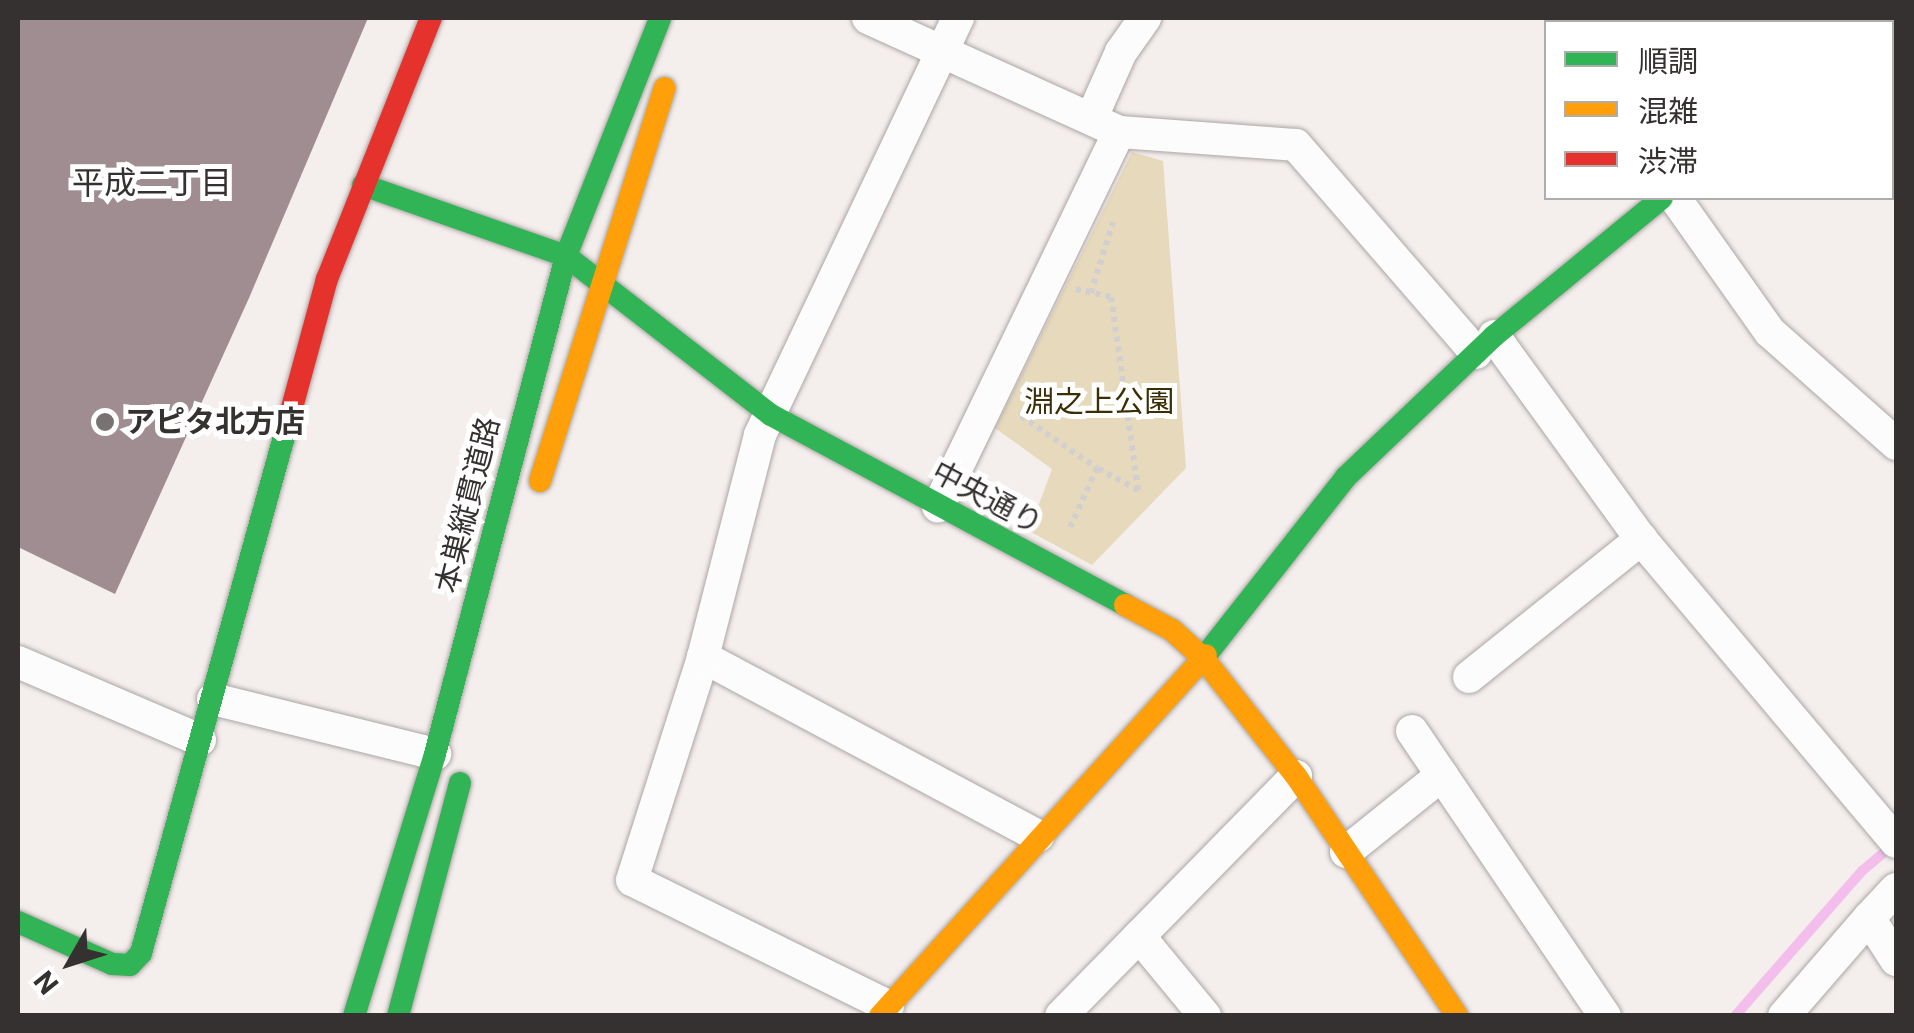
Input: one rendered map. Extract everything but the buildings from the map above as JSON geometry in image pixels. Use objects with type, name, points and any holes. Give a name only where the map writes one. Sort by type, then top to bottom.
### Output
[{"type":"street","points":[[18,922],[112,964],[130,965],[138,960],[327,279],[431,18]]},
{"type":"street","name":"本巣縦貫道路","points":[[398,1016],[450,758],[566,256],[660,18]]},
{"type":"street","points":[[868,18],[1105,124],[1296,145],[1485,345],[1641,539],[1889,834]]},
{"type":"street","points":[[958,18],[760,436],[704,657],[632,880],[884,1010],[1203,658],[1346,477],[1485,345],[1660,200]]},
{"type":"street","points":[[938,506],[1063,284],[1121,52],[1145,18]]},
{"type":"street","points":[[534,502],[674,62]]},
{"type":"street","name":"中央通り","points":[[363,185],[566,256],[770,415],[1172,630],[1203,658],[1296,776],[1457,1016]]},
{"type":"street","points":[[1677,200],[1770,332],[1896,444]]},
{"type":"street","points":[[1469,677],[1641,539]]},
{"type":"street","points":[[704,657],[1038,836]]},
{"type":"street","points":[[18,662],[200,740]]},
{"type":"street","points":[[213,699],[450,758]]},
{"type":"street","points":[[1412,731],[1606,1016]]},
{"type":"street","name":"本巣縦貫道路","points":[[354,1016],[450,758]]},
{"type":"street","points":[[1346,852],[1442,775]]},
{"type":"street","points":[[1060,1016],[1296,776]]},
{"type":"street","points":[[1784,1016],[1896,889]]},
{"type":"street","points":[[1869,918],[1896,960]]},
{"type":"street","points":[[1139,936],[1205,1016]]},
{"type":"path","points":[[1092,292],[1118,209]]},
{"type":"path","points":[[1029,398],[1021,416],[1096,468],[1138,490],[1111,297],[1063,284],[1068,307]]},
{"type":"path","points":[[1054,566],[1096,468]]},
{"type":"green space","name":"淵之上公園","points":[[1132,152],[1163,161],[1186,468],[1092,565],[1029,531],[1052,469],[995,428]]},
{"type":"waterway","points":[[1735,1016],[1862,871],[1894,844]]},
{"type":"traffic: fast","points":[[354,1016],[435,754],[566,256],[660,18]]},
{"type":"traffic: fast","points":[[363,185],[566,256],[771,415],[1125,605]]},
{"type":"traffic: fast","points":[[1206,655],[1346,477],[1494,336],[1660,200]]},
{"type":"traffic: fast","points":[[18,922],[112,964],[130,965],[141,953],[287,426]]},
{"type":"traffic: fast","points":[[398,1016],[460,783]]},
{"type":"traffic: slow","points":[[540,481],[665,88]]},
{"type":"traffic: slow","points":[[1125,605],[1172,630],[1203,658],[1296,776],[1457,1016]]},
{"type":"traffic: slow","points":[[880,1016],[1206,655]]},
{"type":"traffic: jam","points":[[287,426],[327,279],[431,18]]},
{"type":"place","name":"アピタ北方店","points":[[105,422]]},
{"type":"district","name":"平成二丁目","points":[[152,183]]}]
